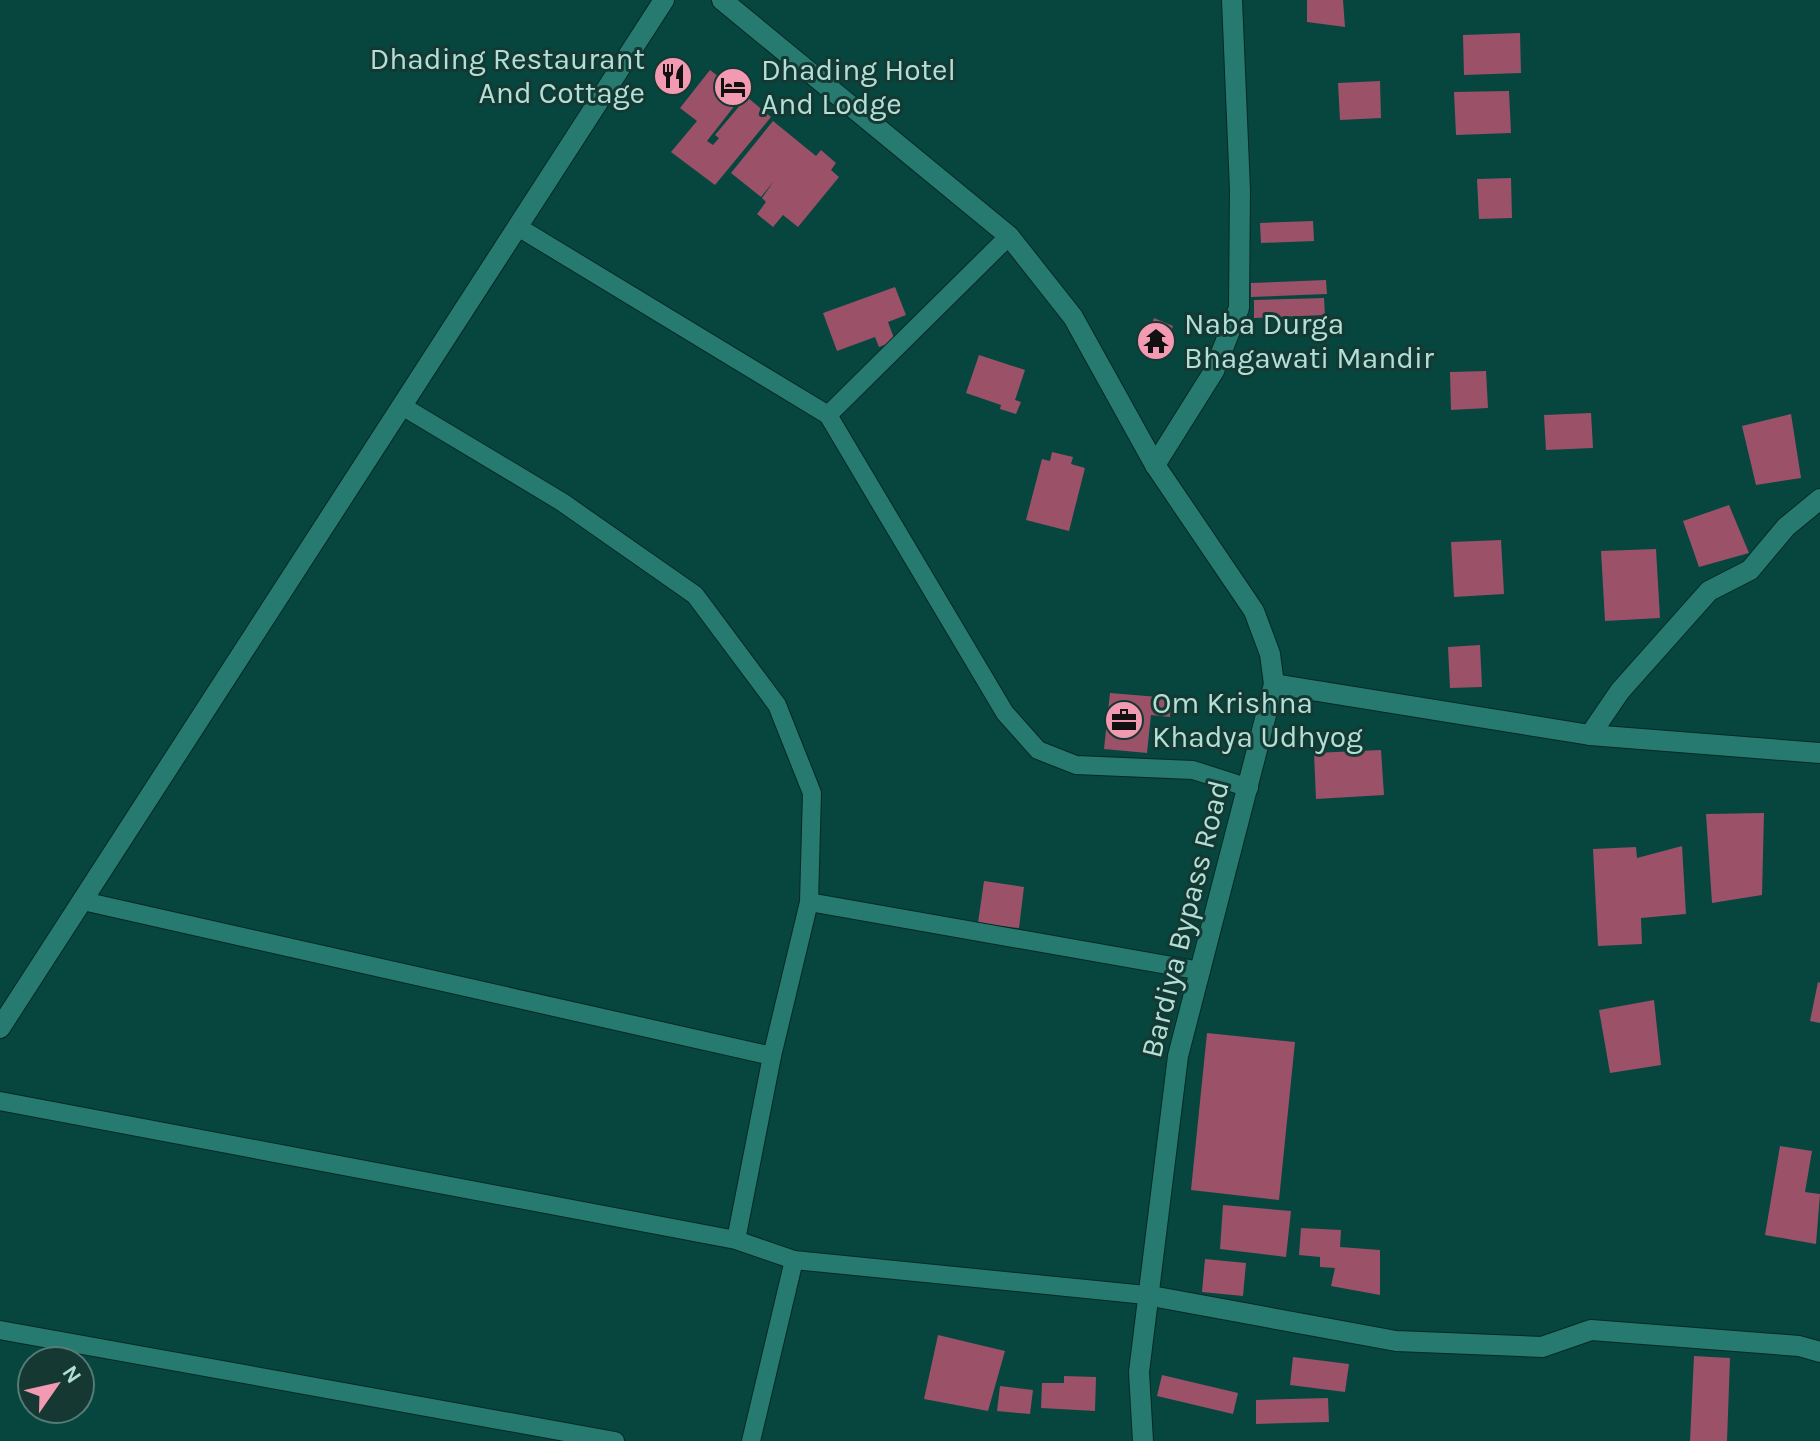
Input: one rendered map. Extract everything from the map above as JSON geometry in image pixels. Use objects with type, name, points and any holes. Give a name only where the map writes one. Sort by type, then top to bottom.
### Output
[{"type":"street","points":[[0,1028],[664,0]]},
{"type":"street","name":"Bardiya Bypass Road","points":[[722,0],[1009,236],[1073,317],[1155,465],[1254,611],[1270,654],[1274,684],[1178,1056],[1146,1295],[1139,1372],[1143,1441]]},
{"type":"street","points":[[1155,465],[1214,371],[1239,308],[1240,190],[1232,0]]},
{"type":"street","points":[[1590,735],[1620,691],[1709,591],[1750,570],[1786,527],[1820,499]]},
{"type":"street","points":[[1274,684],[1590,735],[1820,753]]},
{"type":"street","points":[[1146,1295],[1396,1341],[1542,1347],[1591,1330],[1799,1346],[1820,1352]]},
{"type":"lane","points":[[518,227],[828,415],[1005,713],[1038,750],[1076,765],[1193,770],[1249,788]]},
{"type":"lane","points":[[828,415],[1009,236]]},
{"type":"lane","points":[[402,406],[562,502],[695,595],[777,705],[812,793],[809,902],[772,1056],[736,1240]]},
{"type":"lane","points":[[83,901],[772,1056]]},
{"type":"lane","points":[[809,902],[1201,971]]},
{"type":"lane","points":[[0,1101],[736,1240],[794,1260],[1146,1295]]},
{"type":"lane","points":[[751,1441],[794,1260]]},
{"type":"lane","points":[[0,1330],[615,1441]]},
{"type":"building","points":[[1307,0],[1343,0],[1345,27],[1307,22]]},
{"type":"building","points":[[1520,33],[1521,73],[1464,75],[1463,35]]},
{"type":"building","points":[[710,70],[719,77],[723,71],[737,82],[733,87],[743,95],[707,141],[713,145],[719,138],[715,135],[747,97],[771,117],[715,185],[671,152],[697,121],[680,108]]},
{"type":"building","points":[[1380,81],[1381,118],[1340,120],[1338,83]]},
{"type":"building","points":[[1509,91],[1511,133],[1456,135],[1454,92]]},
{"type":"building","points":[[773,121],[816,156],[821,150],[836,163],[831,170],[839,177],[798,227],[783,215],[773,227],[757,214],[766,202],[762,198],[774,181],[761,197],[731,173]]},
{"type":"building","points":[[1511,178],[1512,218],[1479,219],[1477,179]]},
{"type":"building","points":[[1313,221],[1314,241],[1261,243],[1260,223]]},
{"type":"building","points":[[1326,280],[1327,294],[1251,297],[1251,283]]},
{"type":"building","points":[[895,287],[906,315],[888,322],[895,341],[879,347],[875,337],[837,351],[823,313]]},
{"type":"building","points":[[1324,298],[1325,315],[1254,318],[1254,300]]},
{"type":"building","points":[[1154,318],[1173,326],[1163,353],[1144,346]]},
{"type":"building","points":[[979,355],[1025,370],[1015,400],[1021,402],[1016,414],[1000,409],[1001,405],[966,393]]},
{"type":"building","points":[[1486,371],[1488,408],[1451,410],[1450,372]]},
{"type":"building","points":[[1591,413],[1593,448],[1546,450],[1544,415]]},
{"type":"building","points":[[1791,414],[1801,478],[1756,485],[1742,426]]},
{"type":"building","points":[[1052,452],[1073,457],[1071,464],[1085,468],[1069,531],[1026,520],[1042,459],[1050,461]]},
{"type":"building","points":[[1729,505],[1749,553],[1699,567],[1683,521]]},
{"type":"building","points":[[1501,540],[1504,594],[1454,597],[1451,542]]},
{"type":"building","points":[[1656,549],[1660,618],[1605,621],[1601,551]]},
{"type":"building","points":[[1480,645],[1482,687],[1450,688],[1448,647]]},
{"type":"building","points":[[1110,693],[1171,698],[1170,717],[1151,715],[1147,753],[1104,749]]},
{"type":"building","points":[[1381,750],[1384,795],[1316,799],[1314,753]]},
{"type":"building","points":[[1764,813],[1762,895],[1712,903],[1706,814]]},
{"type":"building","points":[[1682,846],[1686,914],[1641,918],[1642,944],[1598,946],[1593,849],[1636,847],[1637,858]]},
{"type":"building","points":[[984,881],[1024,887],[1019,928],[978,923]]},
{"type":"building","points":[[1820,983],[1820,1023],[1810,1021]]},
{"type":"building","points":[[1654,1000],[1661,1065],[1610,1073],[1599,1010]]},
{"type":"building","points":[[1207,1033],[1295,1042],[1279,1200],[1191,1190]]},
{"type":"building","points":[[1780,1146],[1812,1151],[1805,1192],[1820,1194],[1816,1244],[1765,1235]]},
{"type":"building","points":[[1223,1205],[1291,1211],[1286,1257],[1220,1249]]},
{"type":"building","points":[[1301,1228],[1341,1230],[1340,1247],[1380,1250],[1380,1295],[1331,1286],[1335,1268],[1320,1267],[1320,1257],[1299,1255]]},
{"type":"building","points":[[1205,1259],[1246,1263],[1243,1296],[1202,1292]]},
{"type":"building","points":[[938,1335],[1005,1351],[988,1411],[924,1399]]},
{"type":"building","points":[[1694,1356],[1730,1358],[1727,1441],[1690,1441]]},
{"type":"building","points":[[1293,1357],[1349,1364],[1345,1392],[1290,1385]]},
{"type":"building","points":[[1162,1375],[1238,1393],[1233,1414],[1157,1396]]},
{"type":"building","points":[[1064,1376],[1096,1377],[1095,1411],[1041,1408],[1042,1383],[1064,1383]]},
{"type":"building","points":[[1000,1386],[1033,1390],[1030,1414],[997,1411]]},
{"type":"building","points":[[1328,1398],[1329,1422],[1256,1424],[1256,1400]]},
{"type":"place","name":"Dhading Restaurant And Cottage","points":[[673,76]]},
{"type":"place","name":"Dhading Hotel And Lodge","points":[[733,87]]},
{"type":"place","name":"Naba Durga Bhagawati Mandir","points":[[1156,341]]},
{"type":"place","name":"Om Krishna Khadya Udhyog","points":[[1124,720]]}]
